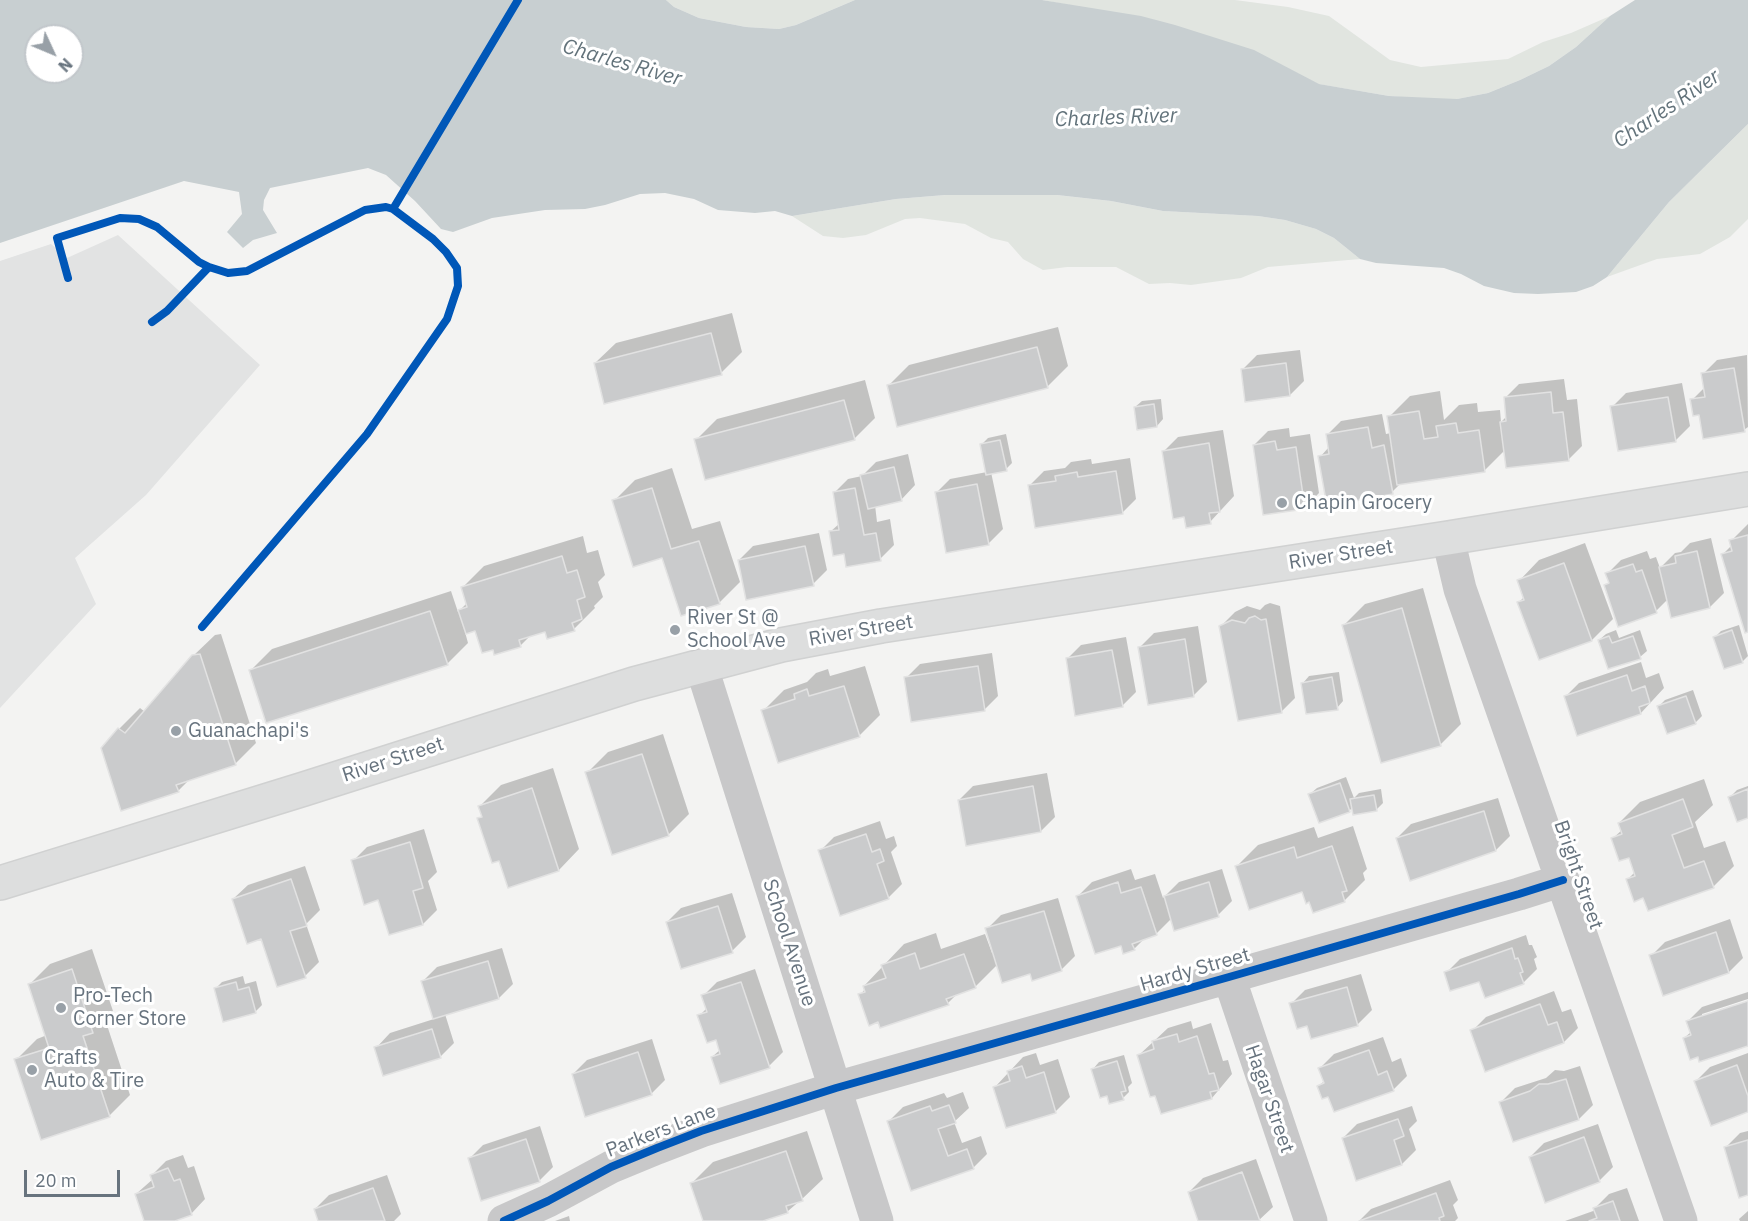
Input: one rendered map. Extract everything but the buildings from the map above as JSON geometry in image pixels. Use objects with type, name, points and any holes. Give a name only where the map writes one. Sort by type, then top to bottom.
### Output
[{"type":"main road","name":"River Street","points":[[0,883],[634,684],[754,651],[841,633],[1748,489]]},
{"type":"street","name":"Bright Street","points":[[1448,538],[1460,589],[1681,1221]]},
{"type":"street","name":"School Avenue","points":[[701,665],[877,1221]]},
{"type":"street","name":"Hardy Street","points":[[836,1088],[1563,880]]},
{"type":"street","name":"Hagar Street","points":[[1229,977],[1311,1221]]},
{"type":"street","name":"Parkers Lane","points":[[504,1221],[602,1172],[657,1148],[701,1131],[836,1088]]},
{"type":"shaded area","points":[[666,0],[855,0],[796,25],[779,29],[746,27],[699,18],[674,7]]},
{"type":"shaded area","points":[[1042,0],[1235,0],[1288,7],[1329,16],[1390,60],[1421,67],[1508,59],[1543,42],[1610,16],[1576,47],[1549,66],[1520,80],[1488,93],[1457,99],[1425,99],[1389,96],[1318,84],[1287,68],[1086,8]]},
{"type":"shaded area","points":[[1748,124],[1748,219],[1730,237],[1700,254],[1657,259],[1607,277],[1669,202]]},
{"type":"shaded area","points":[[945,195],[1057,195],[1111,201],[1163,211],[1258,216],[1285,220],[1316,229],[1334,238],[1360,259],[1268,267],[1241,278],[1191,285],[1149,284],[1116,267],[1067,267],[1043,270],[1023,259],[1008,242],[991,238],[965,224],[920,218],[905,219],[866,235],[843,238],[823,236],[792,216],[896,199]]},
{"type":"shaded area","points":[[118,235],[260,365],[146,495],[75,558],[96,604],[0,708],[0,261],[51,244],[67,258]]},
{"type":"water","name":"Charles River","points":[[0,0],[666,0],[674,7],[699,18],[746,27],[779,29],[796,25],[855,0],[1042,0],[1141,16],[1175,25],[1254,50],[1319,84],[1389,96],[1457,99],[1488,93],[1549,66],[1576,47],[1610,16],[1635,0],[1748,0],[1748,124],[1669,202],[1607,277],[1593,286],[1576,292],[1514,293],[1484,286],[1444,268],[1376,263],[1360,259],[1334,238],[1316,229],[1285,220],[1258,216],[1163,211],[1111,201],[1057,195],[945,195],[896,199],[792,216],[775,211],[755,213],[718,210],[694,199],[665,193],[640,194],[585,209],[545,210],[492,218],[453,232],[441,229],[386,175],[368,168],[270,188],[264,200],[263,210],[277,233],[253,240],[243,248],[227,232],[242,214],[239,192],[184,181],[0,243]]},
{"type":"cycle path","points":[[152,322],[167,311],[209,267],[228,273],[247,271],[365,210],[386,207],[393,209],[518,0]]},
{"type":"cycle path","points":[[202,627],[367,434],[447,319],[458,286],[457,268],[433,239],[393,209]]},
{"type":"cycle path","points":[[68,278],[57,238],[120,218],[139,219],[157,227],[199,262],[209,267]]},
{"type":"cycle path","points":[[504,1221],[548,1201],[611,1167],[701,1131],[836,1088],[1563,880]]},
{"type":"place","name":"Chapin Grocery","points":[[1282,503]]},
{"type":"place","name":"River St @ School Ave","points":[[675,630]]},
{"type":"place","name":"Guanachapi's","points":[[176,731]]},
{"type":"place","name":"Pro-Tech Corner Store","points":[[61,1008]]},
{"type":"place","name":"Crafts Auto & Tire","points":[[32,1070]]}]
